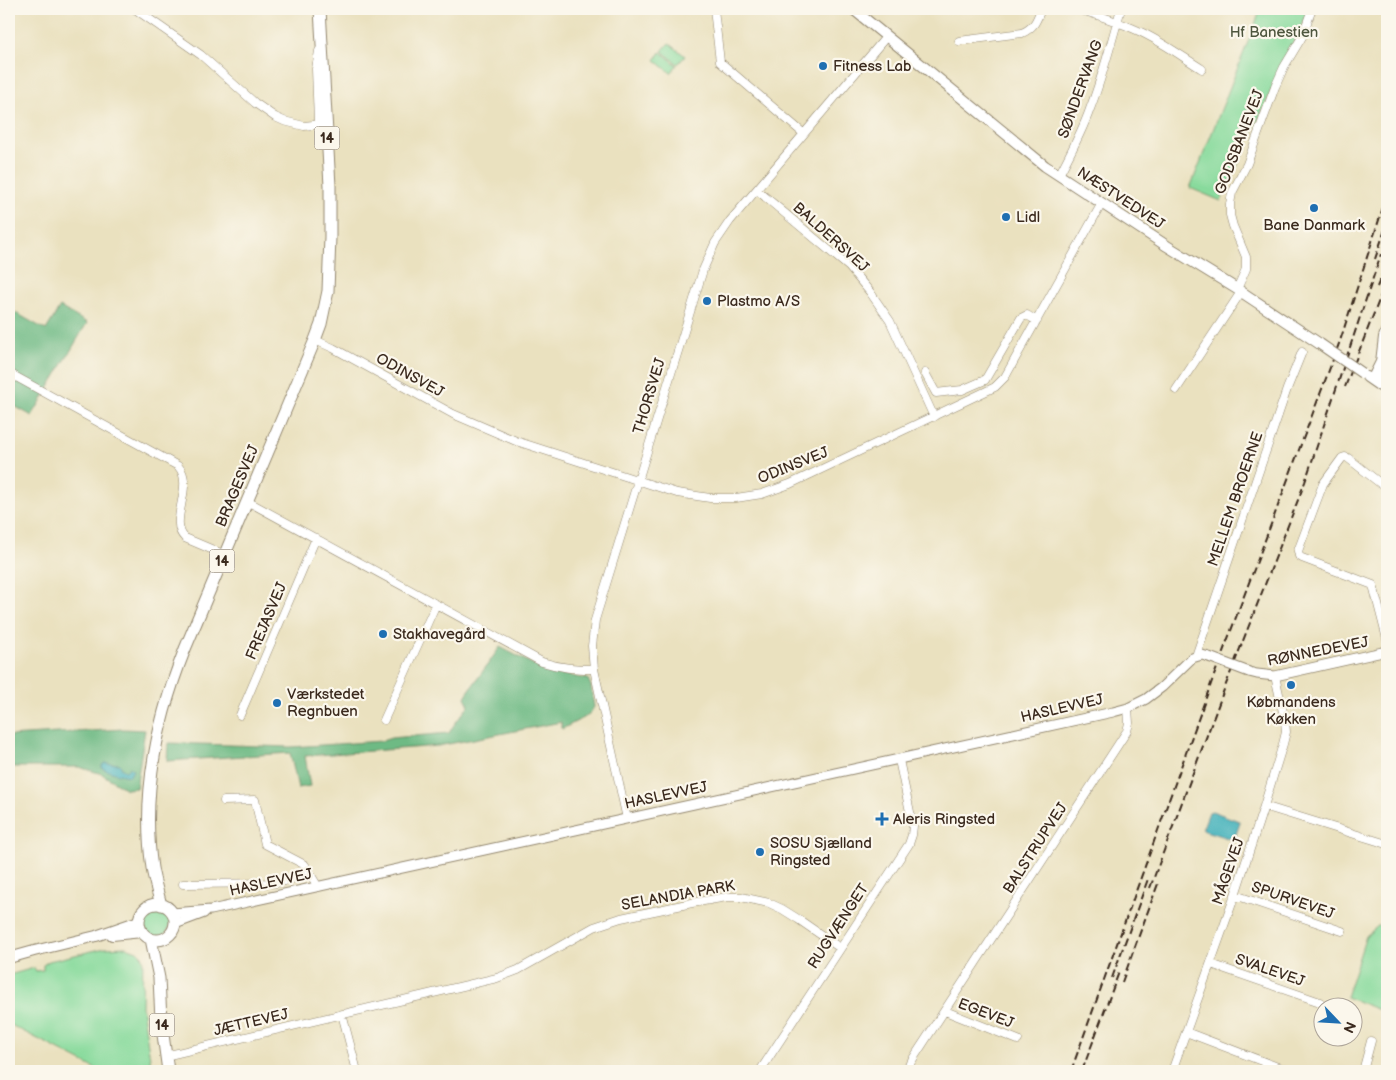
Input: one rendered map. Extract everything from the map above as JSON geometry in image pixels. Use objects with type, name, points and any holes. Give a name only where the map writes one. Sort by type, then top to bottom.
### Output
[{"type":"main road","name":"NÆSTVEDVEJ","points":[[853,9],[1022,148],[1059,175],[1320,344],[1384,389]]},
{"type":"main road","name":"BRAGESVEJ","points":[[320,12],[321,127],[330,260]]},
{"type":"main road","name":"BRAGESVEJ","points":[[161,905],[152,870],[149,818],[150,789],[162,717],[176,671],[315,340],[326,301],[330,260],[330,186],[321,127],[320,12]]},
{"type":"main road","points":[[1372,380],[1381,362],[1384,337],[1387,329]]},
{"type":"main road","points":[[1387,340],[1387,350]]},
{"type":"main road","points":[[1384,389],[1387,372]]},
{"type":"main road","name":"BRAGESVEJ","points":[[149,906],[152,870]]},
{"type":"main road","points":[[159,978],[144,931],[141,915],[149,906],[156,904],[167,908],[174,918]]},
{"type":"main road","name":"14","points":[[168,1071],[161,1020],[159,978],[165,938],[171,933],[174,918]]},
{"type":"main road","points":[[9,958],[96,936],[144,931],[156,940],[165,938]]},
{"type":"street","points":[[135,9],[201,55],[232,82],[250,103],[272,120],[294,129],[321,127]]},
{"type":"street","points":[[714,9],[720,62],[803,133]]},
{"type":"street","points":[[959,41],[1027,31],[1036,22],[1041,9]]},
{"type":"street","points":[[1078,9],[1143,33],[1202,69]]},
{"type":"street","name":"SØNDERVANG","points":[[1059,175],[1076,143],[1090,110],[1121,9]]},
{"type":"street","name":"GODSBANEVEJ","points":[[1176,390],[1239,291],[1246,269],[1246,257],[1230,215],[1232,193],[1247,164],[1284,66],[1302,37],[1312,9]]},
{"type":"street","name":"THORSVEJ","points":[[626,819],[594,669],[592,646],[594,620],[703,270],[715,243],[730,221],[886,36]]},
{"type":"street","name":"BALDERSVEJ","points":[[757,190],[849,267],[870,292],[890,322],[934,417]]},
{"type":"street","name":"ODINSVEJ","points":[[315,340],[454,414],[516,441],[678,493],[710,498],[736,498],[762,494],[790,484],[995,387],[1005,377],[1102,203]]},
{"type":"street","points":[[925,373],[936,393],[962,390],[970,387],[985,380],[1021,318],[1028,315],[1037,321]]},
{"type":"street","name":"MELLEM BROERNE","points":[[1196,656],[1287,389],[1302,352]]},
{"type":"street","points":[[9,373],[178,466],[184,481],[179,524],[180,531],[185,538],[225,555]]},
{"type":"street","points":[[970,387],[975,397]]},
{"type":"street","name":"RØNNEDEVEJ","points":[[1382,484],[1348,458],[1342,458],[1323,484],[1298,551],[1299,556],[1302,558],[1373,585],[1387,639]]},
{"type":"street","points":[[247,502],[542,662],[558,667],[594,669]]},
{"type":"street","name":"FREJASVEJ","points":[[240,715],[316,538]]},
{"type":"street","points":[[384,720],[436,604]]},
{"type":"street","name":"RØNNEDEVEJ","points":[[1196,656],[1208,657],[1249,672],[1275,676],[1387,651]]},
{"type":"street","points":[[1128,708],[1146,699],[1162,687],[1188,661],[1196,656]]},
{"type":"street","name":"MÅGEVEJ","points":[[1172,1071],[1235,895],[1286,732],[1275,676]]},
{"type":"street","name":"HASLEVVEJ","points":[[174,918],[1128,708]]},
{"type":"street","name":"BALSTRUPVEJ","points":[[905,1071],[1127,731],[1129,723],[1128,708]]},
{"type":"street","name":"RUGVÆNGET","points":[[760,1071],[909,844],[913,826],[898,760]]},
{"type":"street","points":[[224,801],[255,800],[265,844],[305,865],[318,887]]},
{"type":"street","points":[[1264,806],[1387,844]]},
{"type":"street","points":[[183,884],[277,882],[311,874]]},
{"type":"street","name":"SPURVEVEJ","points":[[1235,895],[1342,931]]},
{"type":"street","name":"SELANDIA PARK","points":[[518,970],[594,927],[621,918],[727,897],[753,898],[768,903],[790,914],[840,948]]},
{"type":"street","name":"SVALEVEJ","points":[[1211,964],[1314,1000]]},
{"type":"street","name":"JÆTTEVEJ","points":[[165,1056],[497,978],[518,970]]},
{"type":"street","name":"EGEVEJ","points":[[945,1011],[1018,1040]]},
{"type":"street","points":[[342,1014],[357,1071]]},
{"type":"street","points":[[1186,1032],[1288,1071]]},
{"type":"street","points":[[1363,1071],[1372,1041]]},
{"type":"green space","name":"Hf Banestien","points":[[1261,9],[1309,9],[1221,201],[1190,188]]},
{"type":"green space","points":[[669,43],[685,56],[678,64],[662,51]]},
{"type":"green space","points":[[661,52],[677,65],[671,73],[655,60]]},
{"type":"green space","points":[[60,307],[87,323],[32,416],[9,403],[9,309],[46,330]]},
{"type":"green space","points":[[500,647],[548,672],[588,679],[594,707],[589,715],[562,729],[561,722],[438,746],[305,756],[310,786],[298,788],[290,753],[167,761],[168,743],[291,747],[382,741],[391,738],[449,733],[469,705],[465,697]]},
{"type":"green space","points":[[123,729],[145,730],[136,788],[126,789],[102,774],[79,767],[9,767],[9,736]]},
{"type":"green space","points":[[157,910],[166,914],[170,923],[166,932],[157,936],[148,932],[144,923],[148,914]]},
{"type":"green space","points":[[1387,920],[1387,1013],[1364,1004],[1364,998],[1346,997],[1366,936]]},
{"type":"green space","points":[[126,947],[137,951],[143,957],[142,1007],[152,1071],[100,1071],[9,1024],[9,975],[34,968],[36,971],[43,970],[43,965],[49,961],[105,948]]},
{"type":"water","points":[[105,763],[120,764],[122,769],[126,771],[130,767],[133,770],[130,776],[107,771],[102,768],[102,765]]},
{"type":"water","points":[[1212,811],[1239,821],[1234,840],[1202,830],[1209,812]]},
{"type":"railway","points":[[1071,1071],[1212,681],[1340,341],[1387,195]]},
{"type":"railway","points":[[1375,259],[1387,224]]},
{"type":"railway","points":[[1150,888],[1225,687],[1305,482],[1381,254]]},
{"type":"railway","points":[[1377,287],[1387,263]]},
{"type":"railway","points":[[1345,387],[1387,280]]},
{"type":"railway","points":[[1112,978],[1148,879]]},
{"type":"railway","points":[[1122,982],[1159,881]]},
{"type":"railway","points":[[1082,1071],[1119,972]]},
{"type":"place","name":"Fitness Lab","points":[[823,66]]},
{"type":"place","name":"Bane Danmark","points":[[1314,208]]},
{"type":"place","name":"Lidl","points":[[1006,217]]},
{"type":"place","name":"Plastmo A/S","points":[[707,301]]},
{"type":"place","name":"Stakhavegård","points":[[383,634]]},
{"type":"place","name":"Købmandens Køkken","points":[[1291,685]]},
{"type":"place","name":"Værkstedet Regnbuen","points":[[277,703]]},
{"type":"place","name":"Aleris Ringsted","points":[[882,819]]},
{"type":"place","name":"SOSU Sjælland Ringsted","points":[[760,852]]}]
